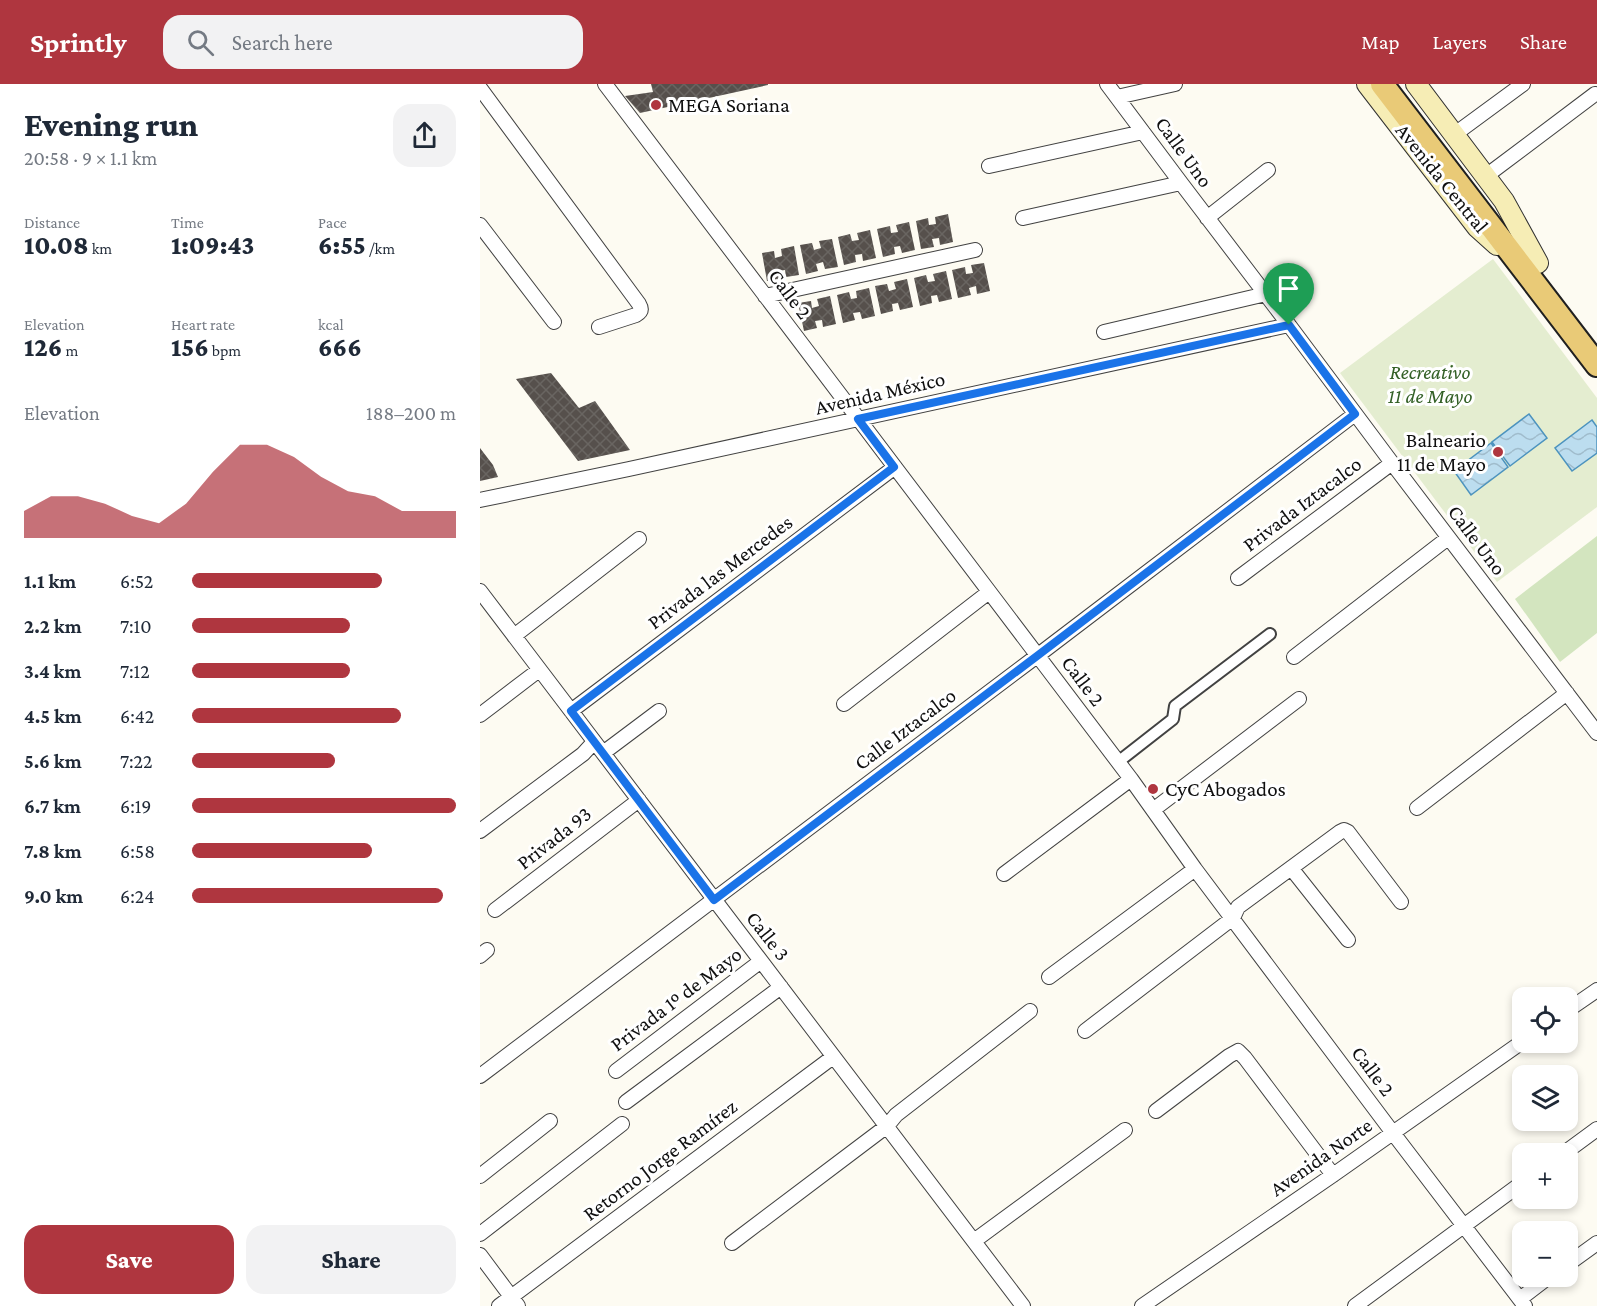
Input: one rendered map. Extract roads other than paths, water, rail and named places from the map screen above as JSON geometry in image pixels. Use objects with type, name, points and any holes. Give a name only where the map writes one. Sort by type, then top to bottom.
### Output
[{"type":"main road","name":"Avenida Central","points":[[1367,84],[1477,227],[1530,265]]},
{"type":"main road","name":"Avenida Central","points":[[1382,84],[1530,265],[1597,340]]},
{"type":"main road","name":"Avenida Central","points":[[1400,84],[1530,265],[1597,364]]},
{"type":"main road","name":"Avenida Central","points":[[1416,84],[1504,201],[1530,265]]},
{"type":"street","name":"Calle 2","points":[[604,84],[1131,779],[1393,1133],[1522,1302]]},
{"type":"street","name":"Calle Uno","points":[[1107,84],[1597,733]]},
{"type":"street","points":[[1117,97],[1175,84]]},
{"type":"street","points":[[1455,134],[1523,84]]},
{"type":"street","points":[[480,88],[641,308],[636,315],[599,327]]},
{"type":"street","points":[[1486,176],[1595,94]]},
{"type":"street","points":[[989,166],[1143,132]]},
{"type":"street","points":[[1207,218],[1268,171]]},
{"type":"street","points":[[1023,218],[1180,183]]},
{"type":"street","points":[[480,225],[554,322]]},
{"type":"street","points":[[765,296],[975,250]]},
{"type":"street","points":[[1104,332],[1266,294]]},
{"type":"street","name":"Avenida México","points":[[480,500],[1289,325]]},
{"type":"street","name":"Calle Iztacalco","points":[[480,1076],[1355,414]]},
{"type":"street","name":"Privada Iztacalco","points":[[1238,578],[1392,464]]},
{"type":"street","name":"Privada las Mercedes","points":[[571,711],[894,467]]},
{"type":"street","points":[[1294,657],[1448,538]]},
{"type":"street","points":[[514,636],[639,539]]},
{"type":"street","name":"Calle 3","points":[[480,591],[1023,1306]]},
{"type":"street","points":[[844,704],[989,592]]},
{"type":"street","points":[[1118,762],[1173,719],[1175,706],[1270,634]]},
{"type":"street","points":[[480,715],[539,669]]},
{"type":"street","points":[[1417,808],[1566,693]]},
{"type":"street","points":[[1153,810],[1299,699]]},
{"type":"street","points":[[603,753],[659,711]]},
{"type":"street","points":[[480,831],[583,754],[594,742]]},
{"type":"street","points":[[1005,874],[1131,779]]},
{"type":"street","name":"Privada 93","points":[[495,910],[639,800]]},
{"type":"street","points":[[1085,1031],[1233,918],[1238,907],[1335,834],[1344,830],[1348,832],[1401,902]]},
{"type":"street","points":[[1049,977],[1195,868]]},
{"type":"street","points":[[1291,868],[1348,940]]},
{"type":"street","name":"Privada 1º de Mayo","points":[[616,1071],[761,961]]},
{"type":"street","points":[[626,1102],[781,987]]},
{"type":"street","points":[[1578,1003],[1597,990]]},
{"type":"street","points":[[732,1242],[887,1126],[896,1115],[1030,1011]]},
{"type":"street","name":"Avenida Norte","points":[[1142,1306],[1512,1049]]},
{"type":"street","points":[[1156,1111],[1229,1056],[1238,1052],[1245,1058],[1333,1175]]},
{"type":"street","name":"Retorno Jorge Ramírez","points":[[499,1306],[515,1302],[833,1057]]},
{"type":"street","points":[[480,1176],[550,1121]]},
{"type":"street","points":[[480,1234],[622,1124]]},
{"type":"street","points":[[1578,1143],[1597,1129]]},
{"type":"street","points":[[974,1241],[1125,1130]]},
{"type":"street","points":[[1355,1306],[1512,1190]]},
{"type":"street","points":[[1578,1257],[1597,1243]]},
{"type":"street","points":[[480,1255],[515,1302]]},
{"type":"street","points":[[1522,1302],[1538,1287]]},
{"type":"water","points":[[1529,414],[1547,438],[1510,466],[1492,442]]},
{"type":"water","points":[[1592,420],[1597,427],[1597,453],[1572,471],[1555,448]]},
{"type":"water","points":[[1491,443],[1508,467],[1471,495],[1454,471]]},
{"type":"place","name":"MEGA Soriana","points":[[656,105]]},
{"type":"place","name":"Balneario 11 de Mayo","points":[[1498,452]]},
{"type":"place","name":"CyC Abogados","points":[[1153,789]]},
{"type":"park label","name":"Recreativo 11 de Mayo","points":[[1430,384]]}]
